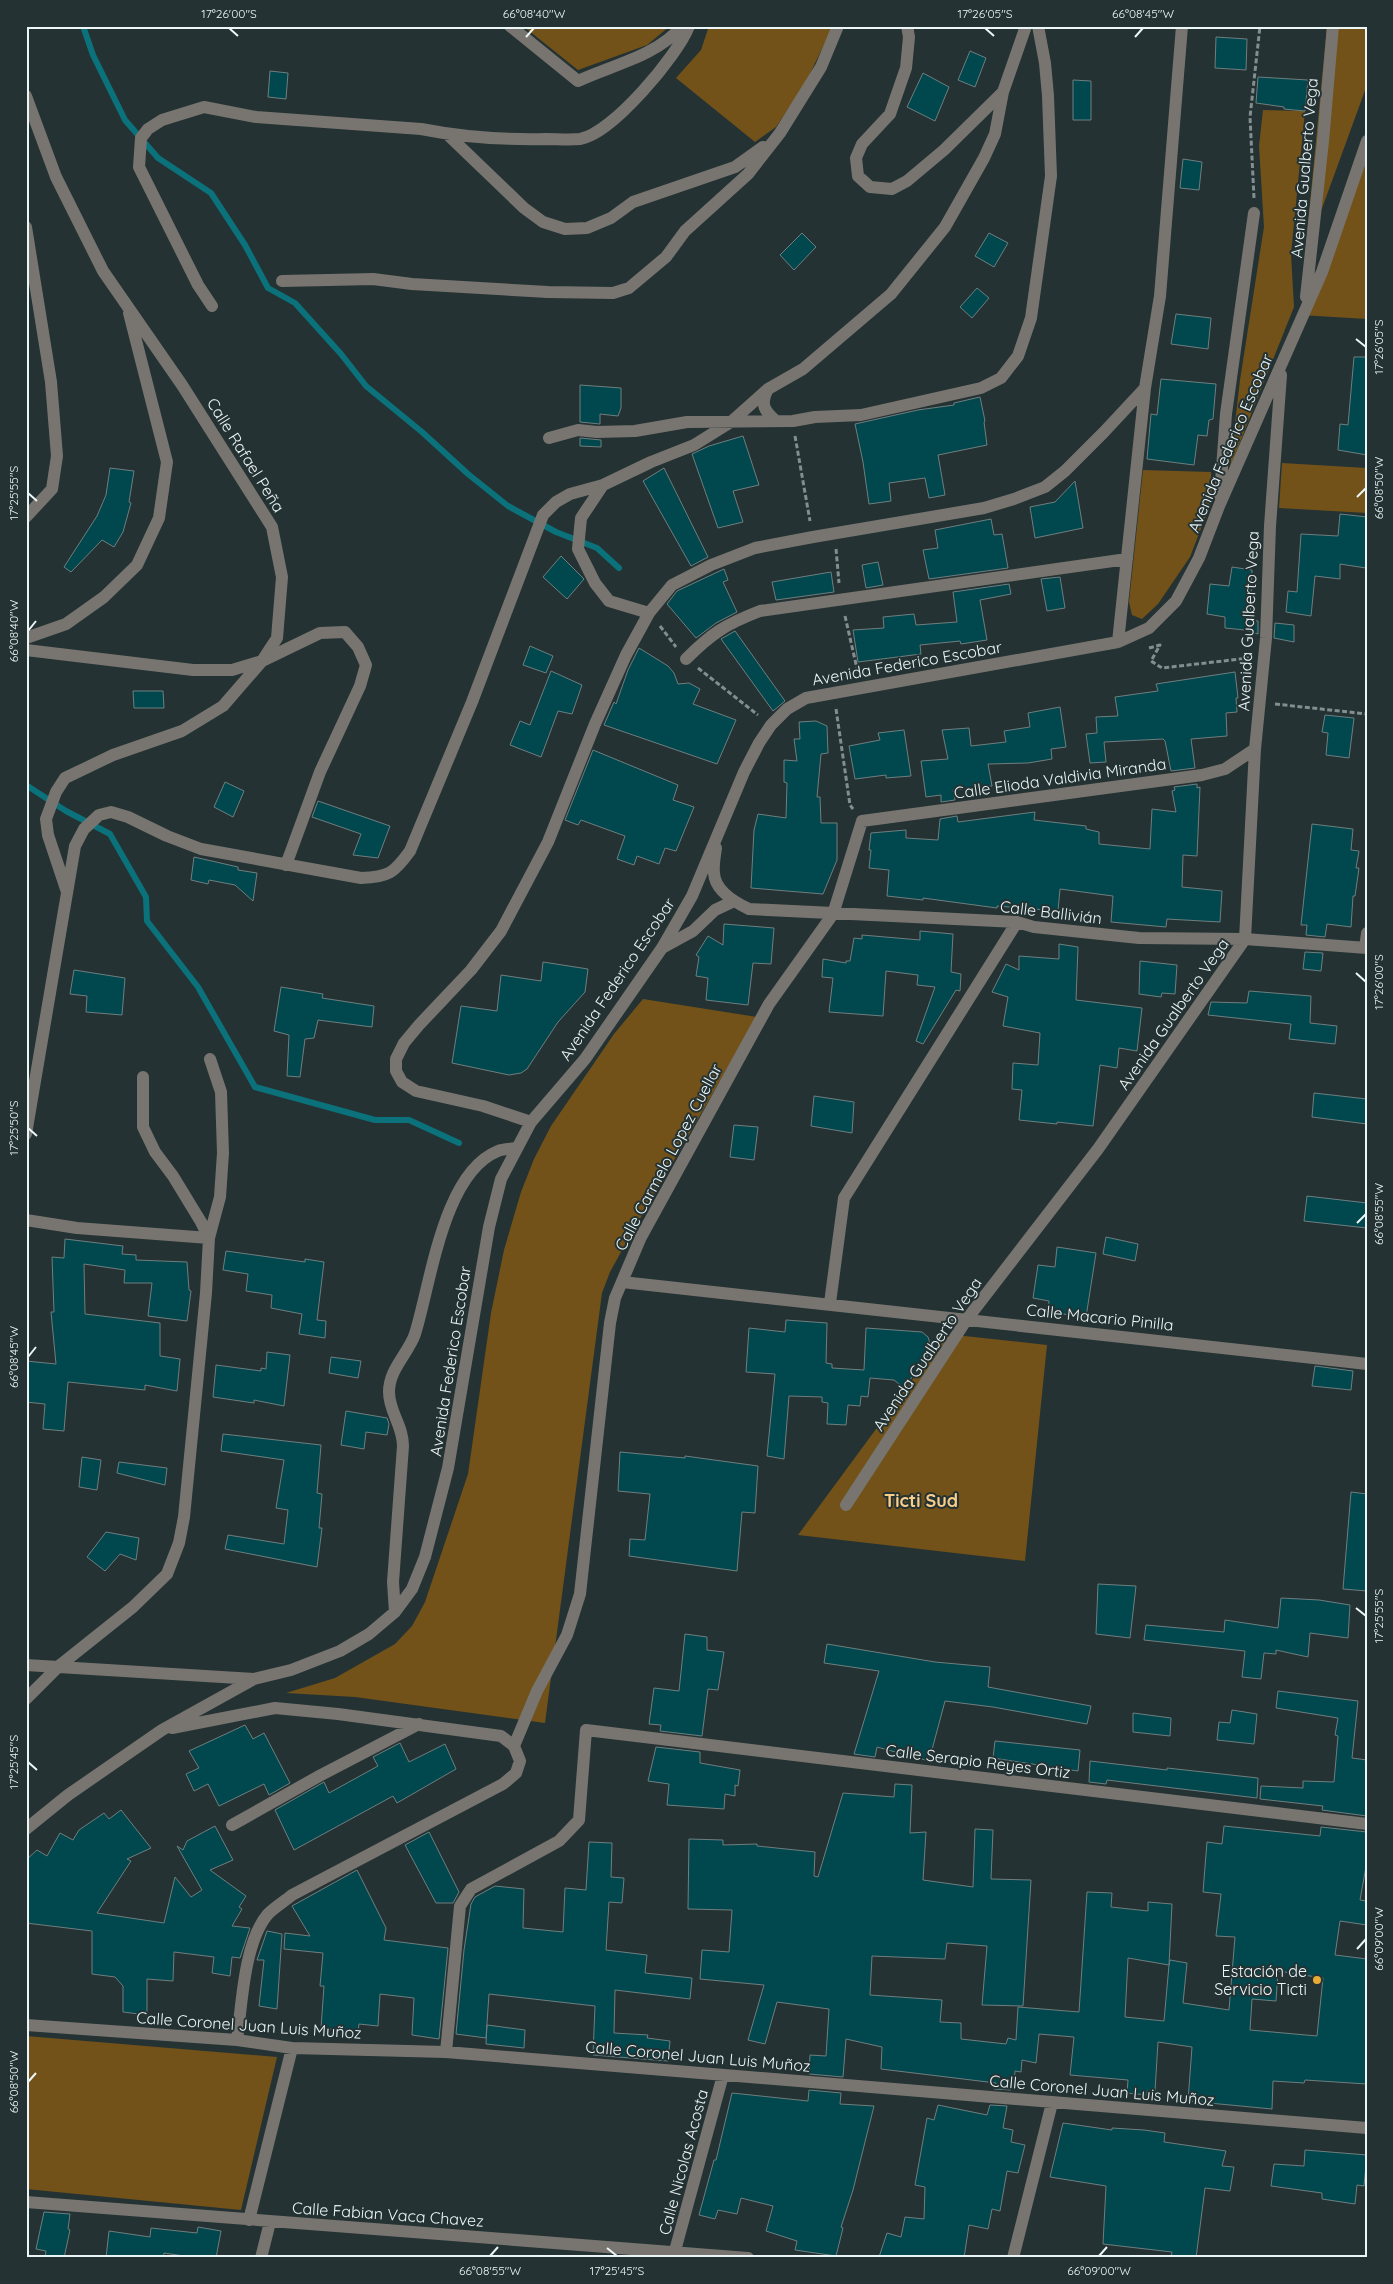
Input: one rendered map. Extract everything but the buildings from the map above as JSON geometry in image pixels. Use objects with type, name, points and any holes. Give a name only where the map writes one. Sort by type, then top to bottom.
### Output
[{"type":"street","points":[[510,26],[578,81],[637,57],[672,37],[682,26]]},
{"type":"street","points":[[212,306],[198,285],[139,167],[140,138],[148,129],[162,120],[204,107],[256,117],[421,129],[448,134],[512,140],[581,139],[596,133],[612,120],[654,79],[684,39],[689,26]]},
{"type":"street","points":[[282,281],[373,279],[412,284],[548,292],[613,293],[629,288],[666,257],[685,231],[748,174],[780,133],[821,68],[838,26]]},
{"type":"street","points":[[907,26],[909,38],[906,68],[890,114],[862,144],[856,158],[858,176],[870,187],[892,189],[907,181],[944,150],[1003,92]]},
{"type":"street","points":[[26,1134],[76,846],[84,829],[99,815],[111,812],[128,817],[167,836],[201,849],[361,878],[384,877],[397,869],[410,851],[469,711],[543,515],[556,502],[570,494],[603,485],[651,462],[694,445],[731,422],[768,389],[803,369],[891,294],[945,227],[984,158],[995,134],[1003,92],[1026,26]]},
{"type":"street","points":[[549,438],[578,430],[597,432],[635,431],[686,422],[793,421],[815,417],[861,415],[981,388],[1001,378],[1018,356],[1031,318],[1051,176],[1048,96],[1038,26]]},
{"type":"street","points":[[1118,642],[1145,388],[1160,296],[1182,26]]},
{"type":"street","name":"Avenida Gualberto Vega","points":[[1304,312],[1311,266],[1333,26]]},
{"type":"street","name":"Calle Rafael Peña","points":[[26,96],[56,177],[103,271],[182,385],[272,527],[282,577],[277,638],[262,661],[223,706],[182,732],[113,755],[65,778],[56,792],[46,819],[48,835],[68,894]]},
{"type":"street","points":[[448,134],[524,208],[544,222],[565,229],[587,228],[611,218],[633,202],[735,167],[780,133]]},
{"type":"street","name":"Avenida Federico Escobar","points":[[26,1829],[68,1795],[162,1730],[254,1679],[291,1670],[340,1651],[369,1634],[395,1612],[412,1589],[425,1557],[437,1514],[448,1468],[488,1227],[501,1179],[531,1122],[585,1059],[662,948],[692,896],[744,772],[771,725],[787,710],[806,698],[1118,642],[1149,628],[1176,601],[1199,558],[1219,506],[1322,272],[1367,141]]},
{"type":"street","points":[[1219,506],[1226,414],[1254,213]]},
{"type":"street","points":[[26,227],[51,382],[57,456],[52,489],[26,517]]},
{"type":"street","points":[[26,638],[66,624],[104,597],[136,565],[159,518],[167,462],[127,306]]},
{"type":"street","name":"Avenida Gualberto Vega","points":[[846,1505],[967,1319],[1098,1149],[1245,939],[1255,749],[1265,656],[1270,526],[1282,363]]},
{"type":"street","points":[[531,1122],[483,1106],[416,1091],[402,1082],[396,1071],[396,1059],[404,1043],[471,970],[501,930],[548,842],[595,724],[626,655],[649,613],[672,585],[686,576],[756,548],[813,536],[984,508],[1045,487],[1065,471],[1145,388]]},
{"type":"street","points":[[768,389],[763,398],[763,405],[766,413],[776,421]]},
{"type":"street","points":[[603,485],[581,518],[578,550],[595,583],[609,600],[649,613]]},
{"type":"street","points":[[686,659],[708,637],[721,628],[760,612],[1127,559]]},
{"type":"street","points":[[26,650],[193,670],[232,670],[262,661],[320,633],[345,632],[358,647],[366,665],[360,686],[320,772],[286,865]]},
{"type":"street","name":"Calle Elioda Valdivia Miranda","points":[[862,821],[1202,776],[1225,769],[1255,749]]},
{"type":"street","name":"Calle Carmelo Lopez Cuellar","points":[[514,1746],[537,1690],[567,1635],[580,1594],[610,1323],[622,1282],[640,1237],[769,1004],[833,914],[862,821]]},
{"type":"street","points":[[662,948],[693,931],[715,910],[732,902],[722,890],[713,874],[717,836]]},
{"type":"street","name":"Calle Ballivián","points":[[732,902],[748,909],[1017,922],[1034,927],[1138,938],[1245,939],[1366,948]]},
{"type":"street","points":[[830,1303],[844,1198],[1017,922]]},
{"type":"street","points":[[1366,948],[1367,933]]},
{"type":"street","points":[[26,1699],[59,1666],[133,1607],[167,1574],[179,1543],[184,1517],[206,1293],[209,1238],[220,1197],[222,1153],[221,1092],[210,1059]]},
{"type":"street","points":[[143,1077],[143,1127],[155,1152],[178,1184],[209,1238]]},
{"type":"street","points":[[395,1612],[393,1582],[400,1509],[403,1433],[390,1406],[389,1390],[393,1370],[406,1352],[415,1334],[434,1261],[452,1206],[466,1178],[480,1162],[492,1154],[517,1148]]},
{"type":"street","points":[[26,1220],[78,1228],[209,1238]]},
{"type":"street","name":"Calle Macario Pinilla","points":[[622,1282],[830,1303],[1367,1364]]},
{"type":"street","points":[[26,1664],[254,1679]]},
{"type":"street","points":[[162,1730],[275,1708],[419,1724],[501,1736],[514,1746],[520,1761],[516,1773],[503,1784],[292,1895],[269,1913],[258,1928],[250,1949],[237,2040]]},
{"type":"street","points":[[232,1825],[321,1775],[419,1724]]},
{"type":"street","name":"Calle Serapio Reyes Ortiz","points":[[446,2052],[460,1906],[471,1889],[559,1842],[579,1820],[586,1730],[1367,1824]]},
{"type":"street","name":"Calle Coronel Juan Luis Muñoz","points":[[26,2025],[237,2040],[292,2048],[446,2052],[1367,2128]]},
{"type":"street","points":[[249,2220],[292,2048]]},
{"type":"street","name":"Calle Nicolas Acosta","points":[[674,2255],[723,2075]]},
{"type":"street","points":[[1013,2258],[1052,2103]]},
{"type":"street","name":"Calle Fabian Vaca Chavez","points":[[26,2202],[674,2255],[748,2258]]},
{"type":"street","points":[[261,2258],[270,2222]]},
{"type":"path","points":[[1254,213],[1250,117],[1260,26]]},
{"type":"path","points":[[793,421],[813,536]]},
{"type":"path","points":[[649,613],[686,659],[771,725]]},
{"type":"path","points":[[1134,635],[1142,650],[1160,646],[1151,661],[1162,668],[1265,656]]},
{"type":"path","points":[[834,692],[850,805],[862,821]]},
{"type":"path","points":[[1261,703],[1367,714]]},
{"type":"shaded area","points":[[523,26],[670,26],[647,45],[578,70]]},
{"type":"shaded area","points":[[709,26],[833,26],[805,84],[776,127],[755,142],[676,78],[701,50]]},
{"type":"shaded area","points":[[1327,26],[1367,26],[1367,85],[1305,255]]},
{"type":"shaded area","points":[[1263,110],[1305,111],[1291,254],[1294,307],[1230,467],[1240,380],[1264,227],[1259,146]]},
{"type":"shaded area","points":[[1367,137],[1367,319],[1300,315]]},
{"type":"shaded area","points":[[1282,463],[1367,468],[1367,513],[1279,508]]},
{"type":"shaded area","points":[[1143,470],[1211,472],[1212,500],[1190,557],[1158,604],[1142,619],[1132,615],[1129,602]]},
{"type":"shaded area","points":[[643,999],[757,1017],[626,1243],[610,1272],[602,1293],[545,1723],[355,1697],[286,1693],[335,1678],[395,1644],[412,1626],[425,1602],[468,1474],[491,1313],[504,1250],[521,1192],[534,1159],[551,1126],[614,1034]]},
{"type":"shaded area","points":[[946,1334],[1047,1345],[1025,1561],[798,1535]]},
{"type":"shaded area","points":[[26,2036],[277,2057],[241,2210],[26,2189]]},
{"type":"waterway","points":[[83,26],[93,55],[125,120],[158,158],[211,193],[245,245],[268,288],[295,303],[341,354],[366,386],[508,506],[556,532],[597,548],[619,568]]},
{"type":"waterway","points":[[26,785],[66,811],[110,834],[146,897],[147,921],[198,987],[255,1087],[375,1120],[409,1120],[459,1143]]},
{"type":"place","name":"Estación de Servicio Ticti","points":[[1317,1980]]},
{"type":"district","name":"Ticti Sud","points":[[921,1500]]}]
